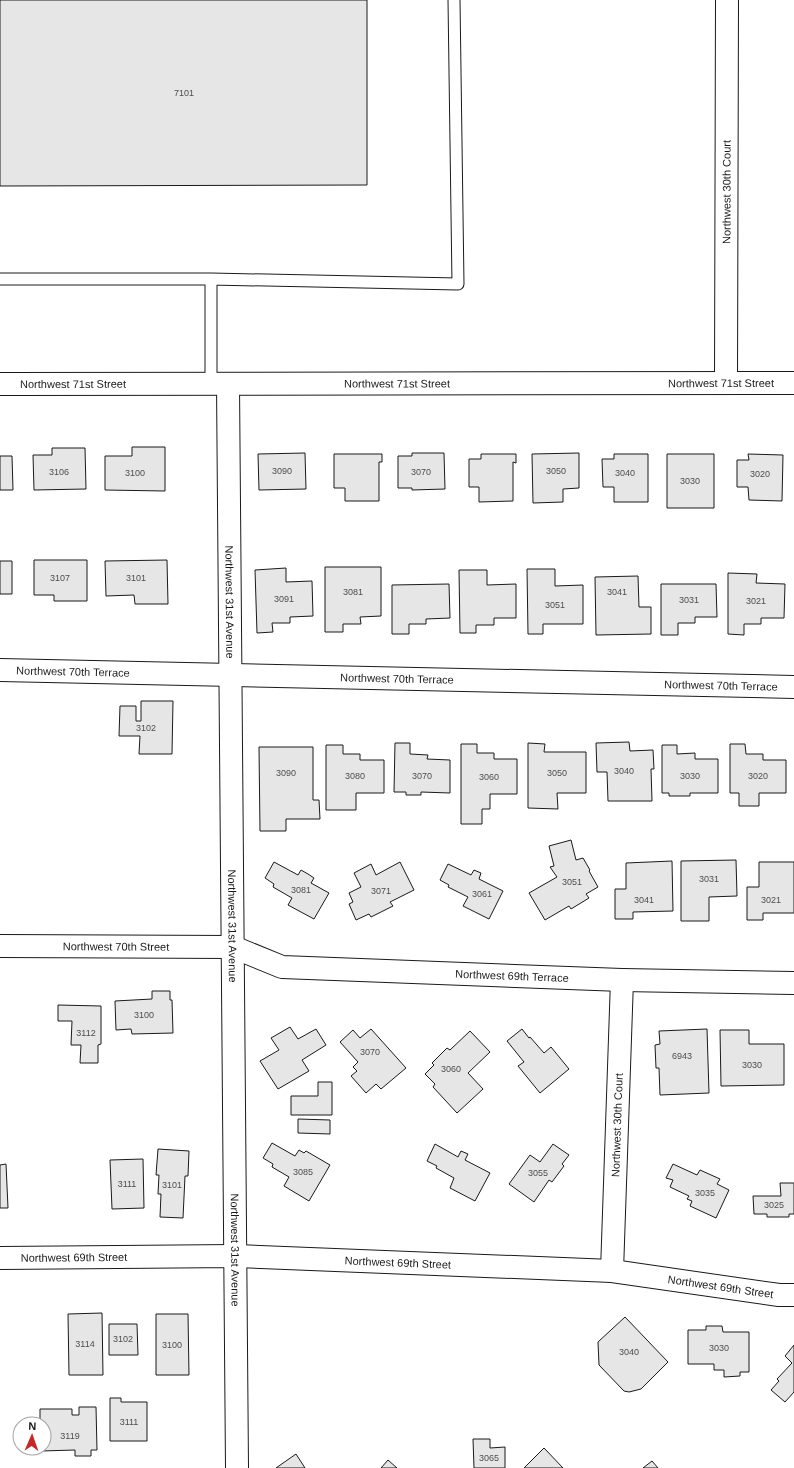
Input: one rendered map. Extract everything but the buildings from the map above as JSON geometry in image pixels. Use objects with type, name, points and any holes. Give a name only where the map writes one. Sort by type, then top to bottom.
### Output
[{"type":"street","name":"Northwest 30th Court","points":[[726,383],[727,0]]},
{"type":"street","name":"Northwest 71st Street","points":[[0,384],[794,383]]},
{"type":"street","name":"Northwest 31st Avenue","points":[[219,384],[230,675],[237,1468]]},
{"type":"street","name":"Northwest 70th Terrace","points":[[0,670],[794,687]]},
{"type":"street","name":"Northwest 70th Street","points":[[0,946],[233,948]]},
{"type":"street","name":"Northwest 69th Terrace","points":[[233,948],[282,968],[622,980],[794,983]]},
{"type":"street","name":"Northwest 30th Court","points":[[612,1271],[622,980]]},
{"type":"street","name":"Northwest 69th Street","points":[[0,1258],[235,1256],[612,1271],[779,1295],[794,1295]]},
{"type":"lane","points":[[0,279],[211,279],[458,284],[454,0]]},
{"type":"lane","points":[[211,279],[219,384]]}]
